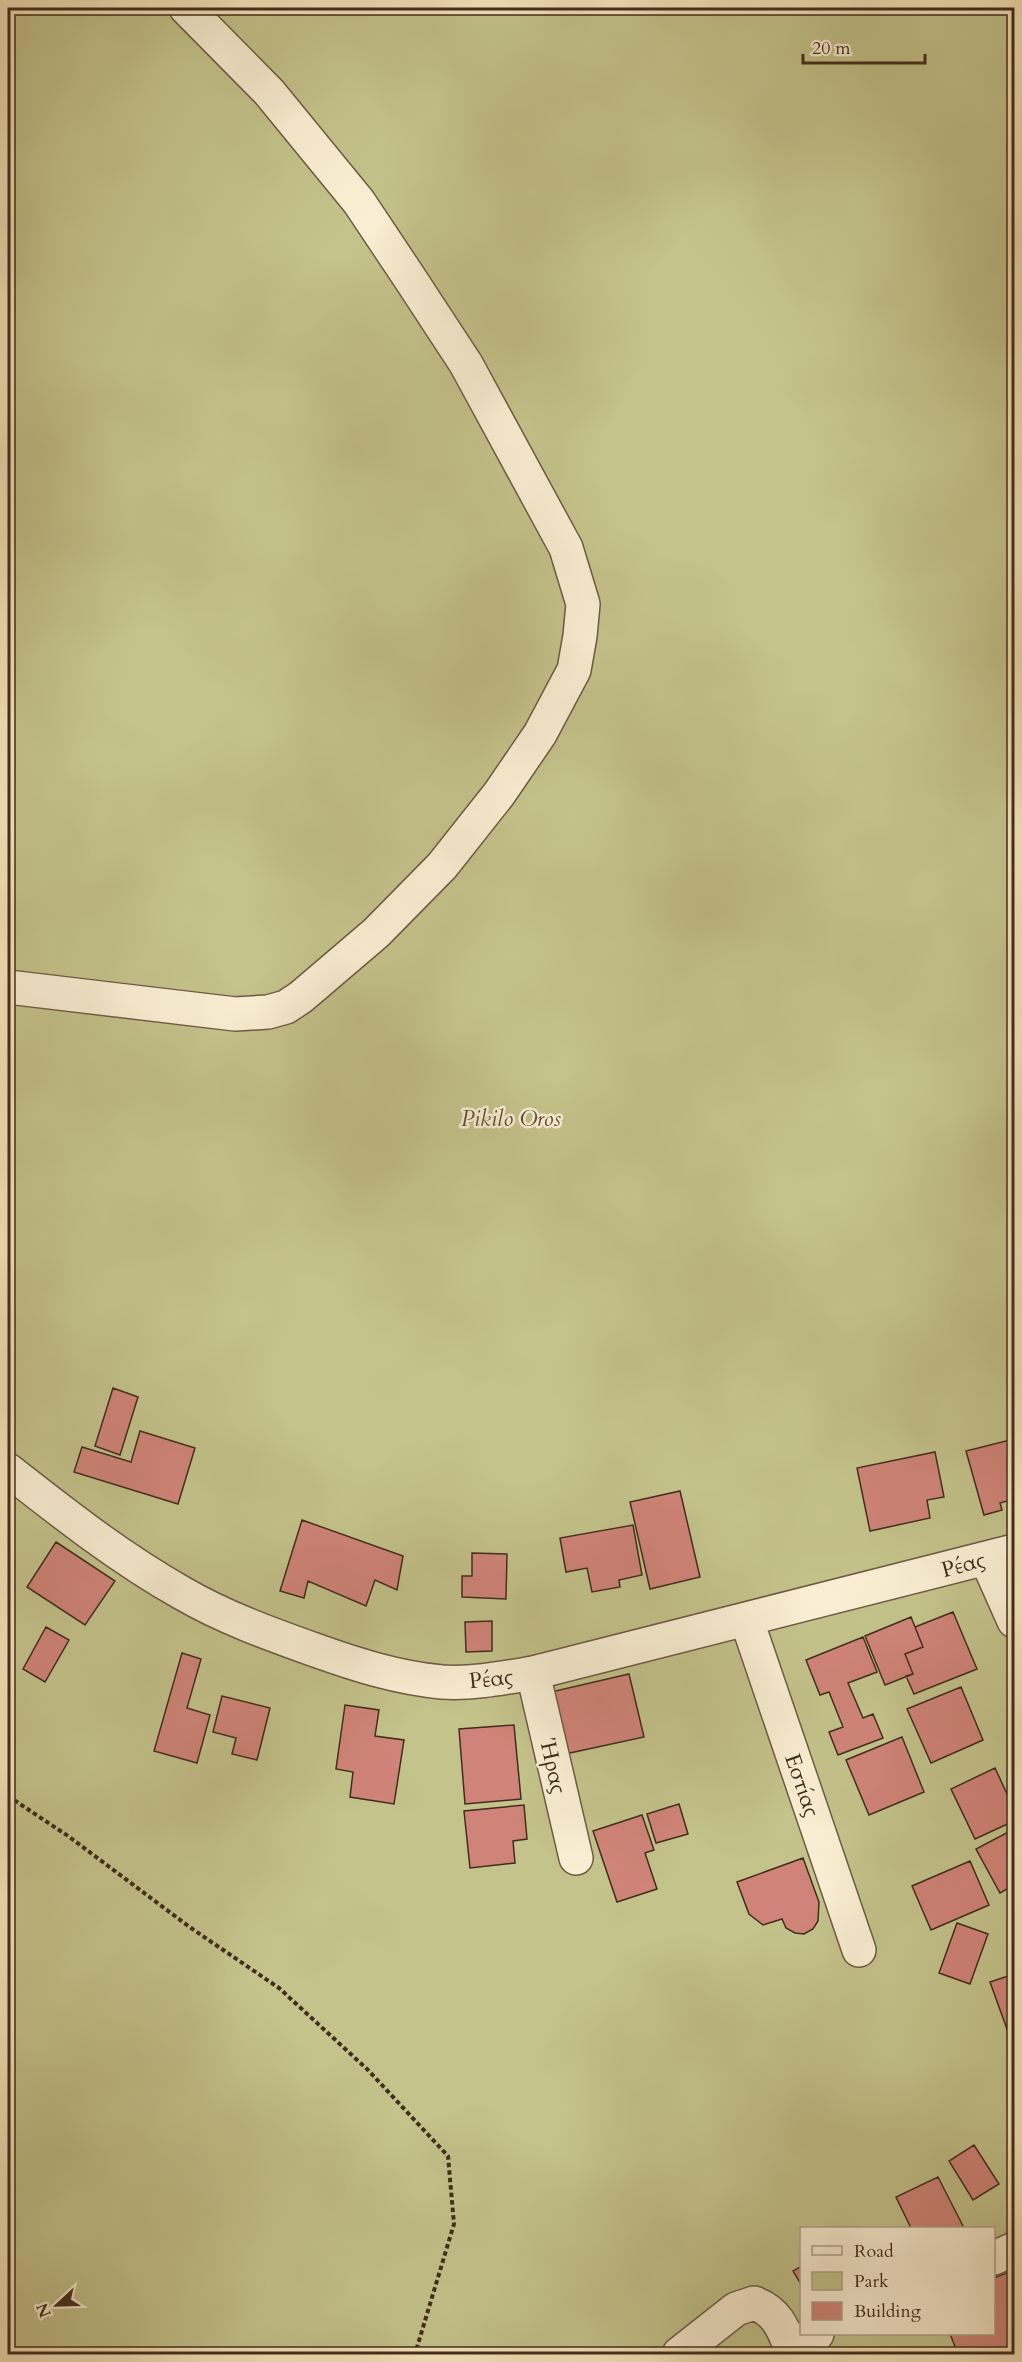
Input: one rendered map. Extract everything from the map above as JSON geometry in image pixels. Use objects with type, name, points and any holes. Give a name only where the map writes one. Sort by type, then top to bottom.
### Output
[{"type":"street","points":[[8,987],[235,1014],[268,1012],[286,1006],[302,997],[376,933],[449,857],[499,794],[540,734],[574,670],[583,604],[566,548],[466,364],[358,202],[269,92],[186,8]]},
{"type":"street","name":"Ρέας","points":[[8,1470],[109,1547],[175,1589],[217,1611],[287,1640],[387,1674],[444,1682],[472,1682],[533,1673],[747,1621],[1000,1554]]},
{"type":"street","points":[[1000,1554],[1014,1621]]},
{"type":"street","name":"Εστίας","points":[[747,1621],[859,1950]]},
{"type":"street","name":"Ήρας","points":[[533,1673],[576,1858]]},
{"type":"street","points":[[995,2257],[1014,2249]]},
{"type":"street","points":[[679,2355],[736,2309],[754,2303],[767,2308],[800,2344]]},
{"type":"path","points":[[8,1797],[68,1836],[191,1928],[279,1988],[367,2069],[448,2156],[454,2224],[415,2355]]},
{"type":"green space","name":"Pikilo Oros","points":[[8,8],[1014,8],[1014,2354],[8,2354]]},
{"type":"building","points":[[113,1388],[138,1397],[120,1455],[95,1446]]},
{"type":"building","points":[[140,1431],[195,1448],[178,1504],[74,1472],[82,1447],[131,1462]]},
{"type":"building","points":[[1014,1439],[1014,1499],[1000,1503],[1002,1510],[984,1515],[966,1451]]},
{"type":"building","points":[[935,1452],[944,1497],[927,1500],[930,1518],[870,1531],[857,1468]]},
{"type":"building","points":[[680,1491],[700,1577],[650,1589],[630,1502]]},
{"type":"building","points":[[302,1520],[403,1556],[397,1590],[375,1580],[366,1606],[308,1581],[304,1598],[280,1591]]},
{"type":"building","points":[[633,1525],[642,1575],[619,1580],[620,1587],[592,1592],[587,1568],[566,1572],[560,1538]]},
{"type":"building","points":[[56,1542],[115,1581],[85,1625],[27,1587]]},
{"type":"building","points":[[472,1553],[507,1554],[506,1599],[462,1597],[462,1576],[472,1576]]},
{"type":"building","points":[[953,1612],[977,1669],[914,1694],[906,1676],[913,1674],[905,1654],[923,1647],[915,1627]]},
{"type":"building","points":[[911,1617],[923,1647],[905,1654],[913,1674],[885,1685],[865,1636]]},
{"type":"building","points":[[492,1621],[492,1651],[466,1652],[465,1622]]},
{"type":"building","points":[[46,1627],[69,1640],[45,1682],[23,1669]]},
{"type":"building","points":[[863,1637],[877,1672],[848,1683],[863,1718],[873,1714],[883,1738],[838,1755],[829,1732],[843,1727],[829,1692],[820,1695],[806,1660]]},
{"type":"building","points":[[182,1653],[201,1659],[187,1708],[210,1715],[197,1763],[154,1751]]},
{"type":"building","points":[[629,1674],[644,1737],[565,1754],[551,1692]]},
{"type":"building","points":[[961,1687],[983,1740],[931,1763],[907,1709]]},
{"type":"building","points":[[222,1696],[270,1708],[257,1760],[232,1754],[236,1738],[213,1732]]},
{"type":"building","points":[[345,1705],[379,1710],[375,1736],[404,1740],[394,1804],[350,1797],[353,1772],[336,1769]]},
{"type":"building","points":[[514,1725],[521,1799],[465,1804],[459,1729]]},
{"type":"building","points":[[902,1737],[924,1792],[869,1815],[846,1760]]},
{"type":"building","points":[[995,1768],[1014,1809],[1014,1821],[975,1839],[951,1789]]},
{"type":"building","points":[[679,1804],[688,1834],[656,1843],[647,1814]]},
{"type":"building","points":[[524,1805],[527,1839],[513,1841],[515,1863],[470,1868],[464,1811]]},
{"type":"building","points":[[642,1815],[654,1850],[645,1853],[657,1889],[617,1902],[593,1831]]},
{"type":"building","points":[[1014,1829],[1014,1885],[1000,1893],[976,1849]]},
{"type":"building","points":[[803,1858],[819,1902],[818,1921],[813,1929],[804,1934],[795,1933],[786,1928],[782,1919],[763,1925],[749,1914],[737,1882]]},
{"type":"building","points":[[970,1861],[989,1905],[931,1930],[912,1886]]},
{"type":"building","points":[[957,1923],[988,1934],[970,1984],[939,1973]]},
{"type":"building","points":[[1014,1974],[1014,2043],[1012,2043],[990,1982]]},
{"type":"building","points":[[974,2145],[999,2184],[973,2200],[949,2161]]},
{"type":"building","points":[[938,2177],[963,2227],[911,2227],[896,2197]]},
{"type":"building","points":[[800,2267],[800,2283],[793,2271]]},
{"type":"building","points":[[1014,2270],[1014,2347],[997,2354],[958,2354],[950,2335],[995,2335],[995,2278]]}]
